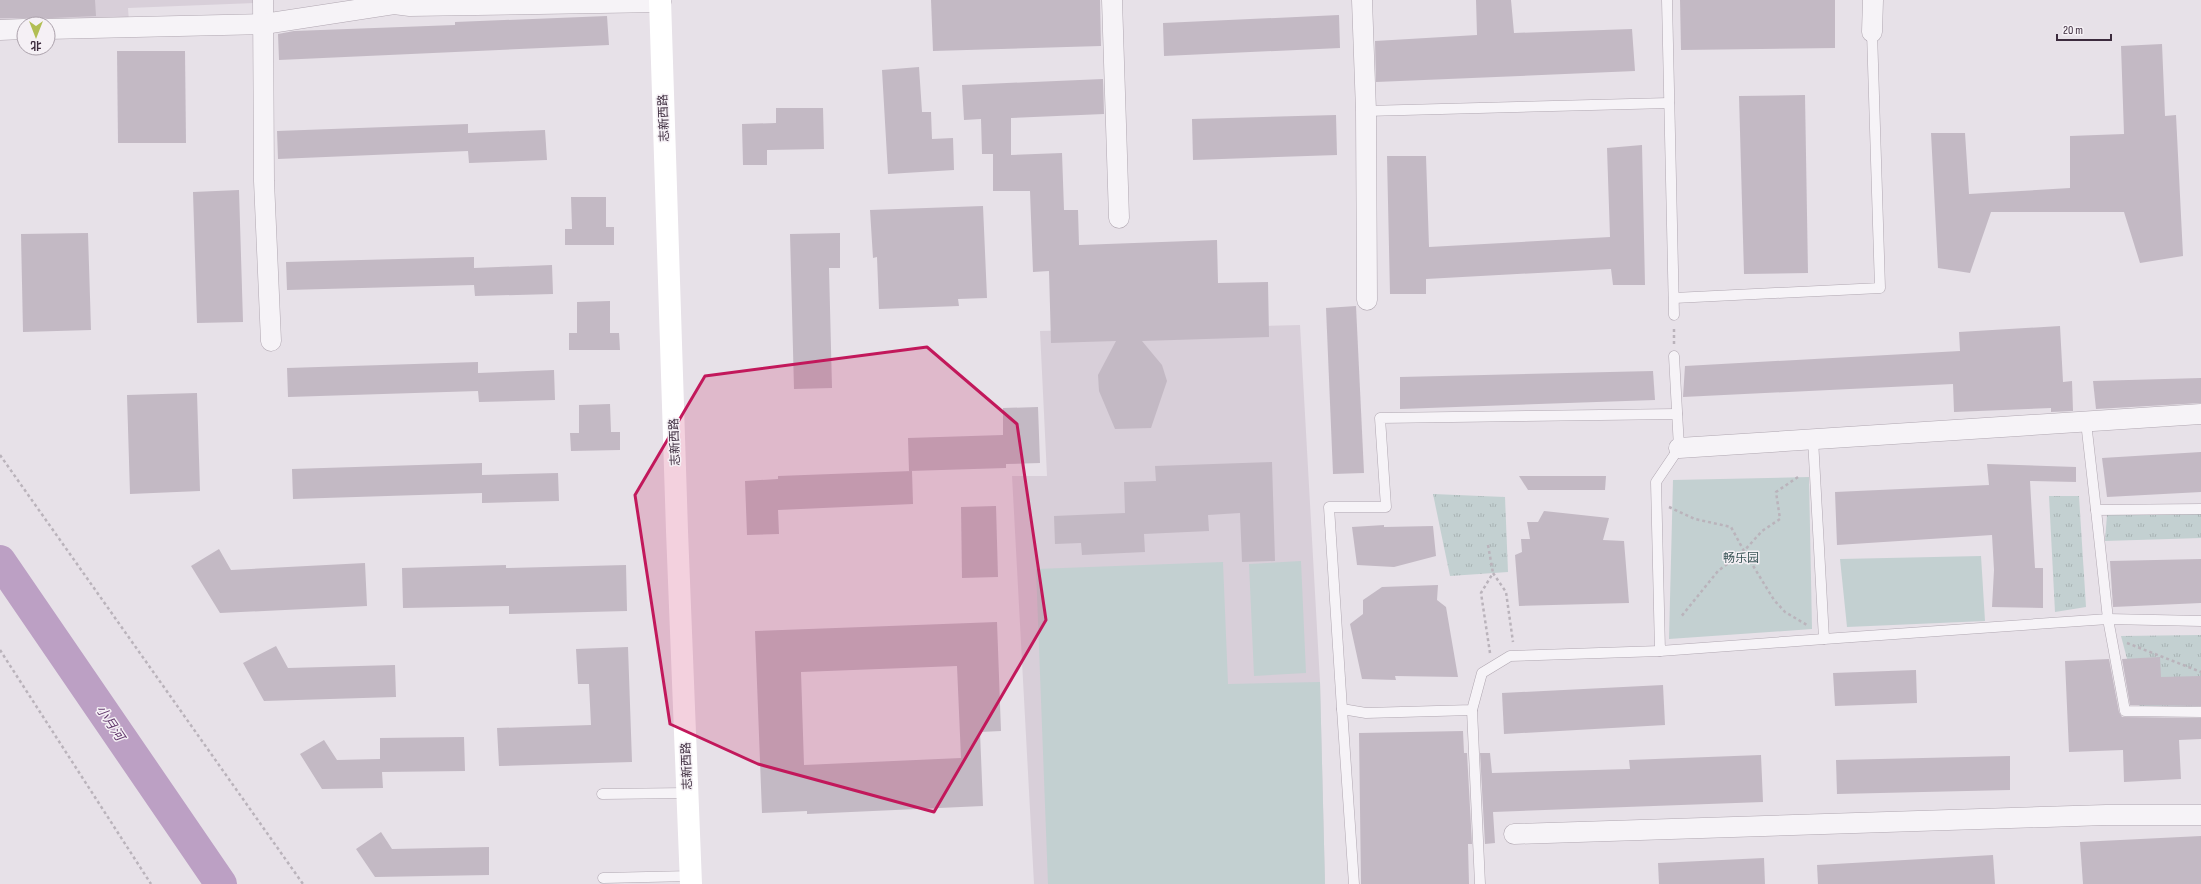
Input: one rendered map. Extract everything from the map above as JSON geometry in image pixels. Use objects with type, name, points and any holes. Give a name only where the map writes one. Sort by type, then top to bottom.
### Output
[{"type":"street","points":[[263,0],[264,181],[271,341]]},
{"type":"street","points":[[1112,0],[1119,218]]},
{"type":"street","points":[[1362,0],[1366,111],[1367,300]]},
{"type":"street","points":[[1872,32],[1873,0]]},
{"type":"street","points":[[56,29],[264,24],[394,2],[410,6],[660,1]]},
{"type":"street","name":"志新西路","points":[[660,1],[691,880]]},
{"type":"street","points":[[0,30],[16,29]]},
{"type":"street","points":[[1679,448],[2201,414]]},
{"type":"street","points":[[1514,834],[2106,815],[2201,815]]},
{"type":"lane","points":[[1667,0],[1674,316]]},
{"type":"lane","points":[[1674,298],[1880,288],[1872,32]]},
{"type":"lane","points":[[1366,111],[1669,103]]},
{"type":"lane","points":[[1660,651],[1656,482],[1679,448],[1674,356]]},
{"type":"lane","points":[[1354,884],[1330,507],[1386,507],[1380,418],[1677,414]]},
{"type":"lane","points":[[2086,422],[2108,618],[2125,711],[2201,712]]},
{"type":"lane","points":[[1813,439],[1824,639]]},
{"type":"lane","points":[[2096,510],[2201,509]]},
{"type":"lane","points":[[1480,884],[1472,710],[1482,673],[1510,656],[1660,651],[2108,618],[2201,621]]},
{"type":"lane","points":[[1342,709],[1366,713],[1472,710]]},
{"type":"lane","points":[[602,794],[688,793]]},
{"type":"lane","points":[[604,878],[691,880]]},
{"type":"path","points":[[1674,316],[1674,356]]},
{"type":"path","points":[[0,455],[303,884]]},
{"type":"path","points":[[1680,618],[1718,571],[1744,551],[1762,531],[1780,519],[1776,492],[1798,477]]},
{"type":"path","points":[[1656,500],[1695,519],[1731,527],[1774,600],[1785,612],[1812,629]]},
{"type":"path","points":[[1488,545],[1493,573],[1506,592],[1513,643]]},
{"type":"path","points":[[1492,667],[1481,593],[1493,573]]},
{"type":"path","points":[[2112,641],[2122,641],[2201,672]]},
{"type":"path","points":[[0,650],[151,884]]},
{"type":"highlighted area","points":[[927,347],[1017,424],[1046,620],[934,812],[758,764],[670,724],[635,495],[705,376]]},
{"type":"shaded area","points":[[0,0],[255,0],[255,3],[128,8],[129,22],[56,23],[56,16],[16,16],[16,23],[0,23]]},
{"type":"shaded area","points":[[1300,325],[1320,682],[1325,884],[1034,884],[1012,476],[1047,476],[1040,331]]},
{"type":"green space","name":"畅乐园","points":[[1809,477],[1812,629],[1669,639],[1673,480]]},
{"type":"green space","points":[[1433,494],[1505,497],[1508,572],[1450,576]]},
{"type":"green space","points":[[2049,496],[2079,496],[2086,607],[2055,612]]},
{"type":"green space","points":[[2201,509],[2201,538],[2105,541],[2107,515]]},
{"type":"green space","points":[[1981,556],[1985,621],[1847,627],[1840,559]]},
{"type":"green space","points":[[1301,561],[1306,673],[1254,676],[1249,564]]},
{"type":"green space","points":[[1223,562],[1228,684],[1320,682],[1325,884],[1048,884],[1036,569]]},
{"type":"green space","points":[[2201,635],[2201,706],[2140,708],[2121,636]]},
{"type":"building","points":[[0,0],[95,0],[96,16],[56,18],[56,16],[16,16],[16,18],[0,18]]},
{"type":"building","points":[[931,0],[1100,0],[1101,46],[933,51]]},
{"type":"building","points":[[1476,0],[1511,0],[1514,33],[1632,29],[1635,71],[1376,82],[1375,41],[1477,35]]},
{"type":"building","points":[[1680,0],[1835,0],[1835,48],[1681,50]]},
{"type":"building","points":[[1339,15],[1340,48],[1164,56],[1163,23]]},
{"type":"building","points":[[607,16],[609,45],[279,60],[278,34],[294,31],[455,25],[455,22]]},
{"type":"building","points":[[2162,44],[2165,116],[2176,115],[2183,256],[2140,263],[2124,212],[1991,212],[1970,273],[1938,268],[1931,133],[1965,133],[1969,194],[2070,188],[2070,136],[2124,134],[2121,46]]},
{"type":"building","points":[[117,51],[185,51],[186,143],[118,143]]},
{"type":"building","points":[[919,67],[922,112],[931,112],[932,139],[953,138],[954,170],[888,174],[882,70]]},
{"type":"building","points":[[1103,79],[1104,114],[1011,118],[1011,155],[1062,153],[1064,210],[1078,210],[1079,245],[1217,240],[1218,283],[1268,282],[1269,337],[1142,341],[1162,365],[1167,381],[1151,428],[1115,429],[1099,391],[1098,375],[1116,341],[1051,343],[1049,271],[1033,272],[1030,191],[993,191],[993,154],[982,154],[981,119],[964,120],[962,85]]},
{"type":"building","points":[[1805,95],[1808,273],[1744,274],[1739,96]]},
{"type":"building","points":[[776,108],[823,108],[824,149],[767,150],[767,165],[743,165],[742,124],[776,123]]},
{"type":"building","points":[[1336,115],[1337,155],[1193,160],[1192,119]]},
{"type":"building","points":[[468,124],[468,133],[545,130],[547,160],[469,163],[468,151],[278,159],[277,131]]},
{"type":"building","points":[[1642,145],[1645,285],[1613,285],[1611,269],[1426,279],[1426,294],[1390,294],[1387,156],[1426,156],[1429,247],[1610,237],[1607,148]]},
{"type":"building","points":[[239,190],[243,322],[197,323],[193,192]]},
{"type":"building","points":[[571,197],[606,197],[606,227],[614,227],[614,245],[565,245],[565,229],[572,229]]},
{"type":"building","points":[[983,206],[987,298],[958,299],[959,306],[879,309],[877,257],[873,258],[870,210]]},
{"type":"building","points":[[88,233],[91,330],[23,332],[21,234]]},
{"type":"building","points":[[840,233],[840,268],[829,268],[832,388],[794,389],[790,234]]},
{"type":"building","points":[[474,257],[474,268],[552,265],[553,294],[475,296],[474,285],[287,290],[286,262]]},
{"type":"building","points":[[610,301],[610,333],[619,333],[620,350],[569,350],[569,333],[577,333],[577,302]]},
{"type":"building","points":[[1356,306],[1364,473],[1333,474],[1326,308]]},
{"type":"building","points":[[2060,326],[2063,382],[2072,381],[2073,411],[2051,412],[2051,408],[1954,412],[1953,384],[1683,397],[1685,366],[1960,351],[1959,332]]},
{"type":"building","points":[[478,362],[478,373],[554,370],[555,400],[479,402],[478,391],[288,397],[287,368]]},
{"type":"building","points":[[1653,371],[1655,400],[1400,409],[1400,377]]},
{"type":"building","points":[[2201,378],[2201,403],[2096,409],[2093,381]]},
{"type":"building","points":[[197,393],[200,491],[130,494],[127,395]]},
{"type":"building","points":[[610,404],[611,432],[620,432],[620,450],[571,451],[570,433],[579,433],[579,405]]},
{"type":"building","points":[[1038,407],[1040,463],[1006,464],[1006,468],[909,471],[908,438],[1003,435],[1003,408]]},
{"type":"building","points":[[2201,452],[2201,492],[2107,497],[2102,458]]},
{"type":"building","points":[[1272,462],[1275,561],[1242,562],[1240,513],[1208,515],[1209,531],[1144,534],[1145,552],[1082,555],[1081,543],[1055,544],[1054,516],[1125,513],[1124,482],[1156,481],[1155,466]]},
{"type":"building","points":[[482,463],[482,475],[558,473],[559,501],[482,503],[482,493],[293,499],[292,469]]},
{"type":"building","points":[[1987,464],[2076,467],[2076,482],[2030,481],[2035,568],[2043,568],[2043,608],[1992,607],[1994,570],[1992,535],[1837,545],[1835,492],[1989,485]]},
{"type":"building","points":[[912,471],[913,504],[778,510],[779,534],[747,535],[745,481],[778,479],[778,476]]},
{"type":"building","points":[[1519,476],[1606,476],[1605,490],[1528,490]]},
{"type":"building","points":[[996,506],[998,577],[962,578],[961,507]]},
{"type":"building","points":[[1544,511],[1609,518],[1603,540],[1624,541],[1629,603],[1519,606],[1515,555],[1522,552],[1521,539],[1530,539],[1527,522],[1538,522]]},
{"type":"building","points":[[1384,525],[1384,527],[1433,526],[1436,556],[1394,567],[1357,565],[1352,527]]},
{"type":"building","points":[[219,549],[231,570],[365,563],[367,606],[220,613],[191,566]]},
{"type":"building","points":[[2201,559],[2201,603],[2113,607],[2110,561]]},
{"type":"building","points":[[506,565],[506,568],[626,565],[627,611],[509,614],[509,606],[403,608],[402,568]]},
{"type":"building","points":[[1438,585],[1437,600],[1446,607],[1458,677],[1395,676],[1396,680],[1362,679],[1350,624],[1363,614],[1363,600],[1382,587]]},
{"type":"building","points":[[997,622],[1001,731],[980,732],[983,806],[807,814],[807,811],[762,813],[755,631]],"holes":[[[957,666],[961,758],[804,765],[801,672]]]},
{"type":"building","points":[[276,646],[288,668],[395,665],[396,697],[264,701],[243,663]]},
{"type":"building","points":[[628,647],[632,762],[499,766],[497,728],[591,725],[589,684],[578,684],[576,649]]},
{"type":"building","points":[[2160,657],[2161,677],[2201,676],[2201,706],[2130,705],[2122,659]]},
{"type":"building","points":[[2109,659],[2119,712],[2122,717],[2201,718],[2201,739],[2179,740],[2181,779],[2124,782],[2123,750],[2069,752],[2065,661]]},
{"type":"building","points":[[1916,670],[1917,703],[1835,706],[1833,673]]},
{"type":"building","points":[[1663,685],[1665,725],[1504,734],[1502,693]]},
{"type":"building","points":[[1463,731],[1464,753],[1467,753],[1472,844],[1468,844],[1469,884],[1361,884],[1359,733]]},
{"type":"building","points":[[464,737],[465,771],[382,772],[383,788],[322,789],[300,754],[324,740],[337,760],[380,759],[380,738]]},
{"type":"building","points":[[1480,753],[1490,753],[1492,773],[1630,769],[1629,760],[1761,755],[1763,802],[1493,812],[1495,843],[1485,844]]},
{"type":"building","points":[[2010,756],[2010,790],[1837,794],[1836,760]]},
{"type":"building","points":[[381,832],[392,849],[489,847],[489,875],[375,877],[356,849]]},
{"type":"building","points":[[2201,836],[2201,884],[2083,884],[2080,842]]},
{"type":"building","points":[[1993,855],[1995,884],[1818,884],[1817,865]]},
{"type":"building","points":[[1764,858],[1765,884],[1659,884],[1658,863]]},
{"type":"waterway","name":"小月河","points":[[0,561],[221,884]]}]
